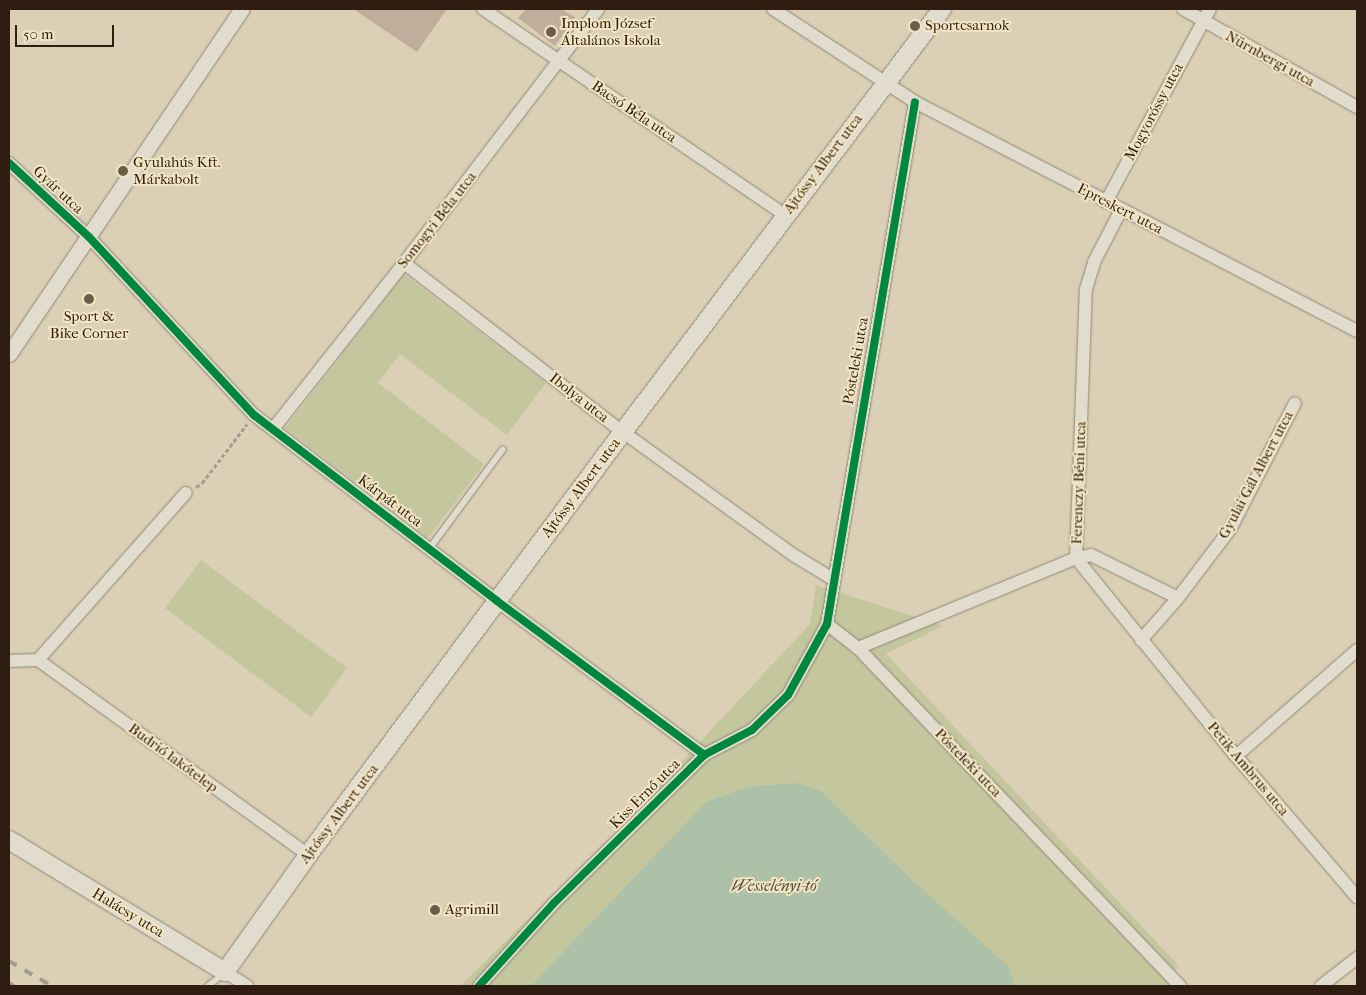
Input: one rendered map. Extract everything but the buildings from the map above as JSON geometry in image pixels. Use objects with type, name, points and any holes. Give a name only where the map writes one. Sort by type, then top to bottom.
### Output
[{"type":"main road","name":"Ajtóssy Albert utca","points":[[225,972],[308,855],[497,601],[785,215],[942,9]]},
{"type":"main road","name":"Halácsy utca","points":[[9,840],[225,972]]},
{"type":"street","points":[[9,354],[242,9]]},
{"type":"street","name":"Bacsó Béla utca","points":[[483,9],[785,215]]},
{"type":"street","name":"Somogyi Béla utca","points":[[273,429],[404,263],[598,9]]},
{"type":"street","name":"Epreskert utca","points":[[773,9],[915,102],[1357,331]]},
{"type":"street","name":"Nürnbergi utca","points":[[1183,9],[1203,22],[1357,107]]},
{"type":"street","name":"Mogyoróssy utca","points":[[1106,202],[1210,9]]},
{"type":"street","name":"Pósteleki utca","points":[[915,102],[826,624],[858,648],[1180,986]]},
{"type":"street","name":"Gyár utca","points":[[9,163],[89,237]]},
{"type":"street","name":"Ferenczy Béni utca","points":[[858,648],[1076,558],[1086,289],[1094,262],[1121,210]]},
{"type":"street","name":"Kárpát utca","points":[[89,237],[254,415],[497,601],[704,755]]},
{"type":"street","name":"Ibolya utca","points":[[404,263],[623,432],[795,556],[833,578]]},
{"type":"street","name":"Gyulai Gál Albert utca","points":[[1141,640],[1178,598],[1231,528],[1295,403]]},
{"type":"street","points":[[9,661],[38,660],[186,493]]},
{"type":"street","points":[[1076,558],[1091,554],[1178,598]]},
{"type":"street","name":"Petik Ambrus utca","points":[[1076,558],[1236,756],[1357,897]]},
{"type":"street","name":"Kiss Ernő utca","points":[[479,986],[554,903],[704,755],[752,730],[788,695],[826,624]]},
{"type":"street","points":[[1236,756],[1357,650]]},
{"type":"street","name":"Budrió lakótelep","points":[[38,660],[308,855]]},
{"type":"street","points":[[1321,986],[1357,958]]},
{"type":"street","name":"Halácsy utca","points":[[225,972],[247,986]]},
{"type":"lane","points":[[429,549],[503,449]]},
{"type":"lane","points":[[208,986],[225,972]]},
{"type":"path","points":[[186,493],[202,483],[254,415]]},
{"type":"shaded area","points":[[404,274],[546,383],[507,435],[400,354],[378,383],[484,464],[428,538],[285,428]]},
{"type":"shaded area","points":[[201,560],[347,668],[311,717],[165,608]]},
{"type":"shaded area","points":[[816,585],[943,626],[886,654],[1178,965],[1167,986],[460,986],[609,839],[810,624]]},
{"type":"water","name":"Wesselényi-tó","points":[[797,783],[821,791],[912,880],[1008,966],[1015,986],[531,986],[706,802],[748,787]]},
{"type":"railway","points":[[9,961],[52,986]]},
{"type":"railway","points":[[9,983],[14,986]]},
{"type":"cycle path","points":[[479,986],[554,903],[704,755],[752,730],[788,695],[827,624],[915,102]]},
{"type":"cycle path","points":[[9,163],[89,237],[254,415],[497,601],[704,755]]},
{"type":"place","name":"Sportcsarnok","points":[[915,26]]},
{"type":"place","name":"Implom József Általános Iskola","points":[[551,32]]},
{"type":"place","name":"Gyulahús Kft. Márkabolt","points":[[123,171]]},
{"type":"place","name":"Sport & Bike Corner","points":[[89,299]]},
{"type":"place","name":"Agrimill","points":[[435,910]]}]
